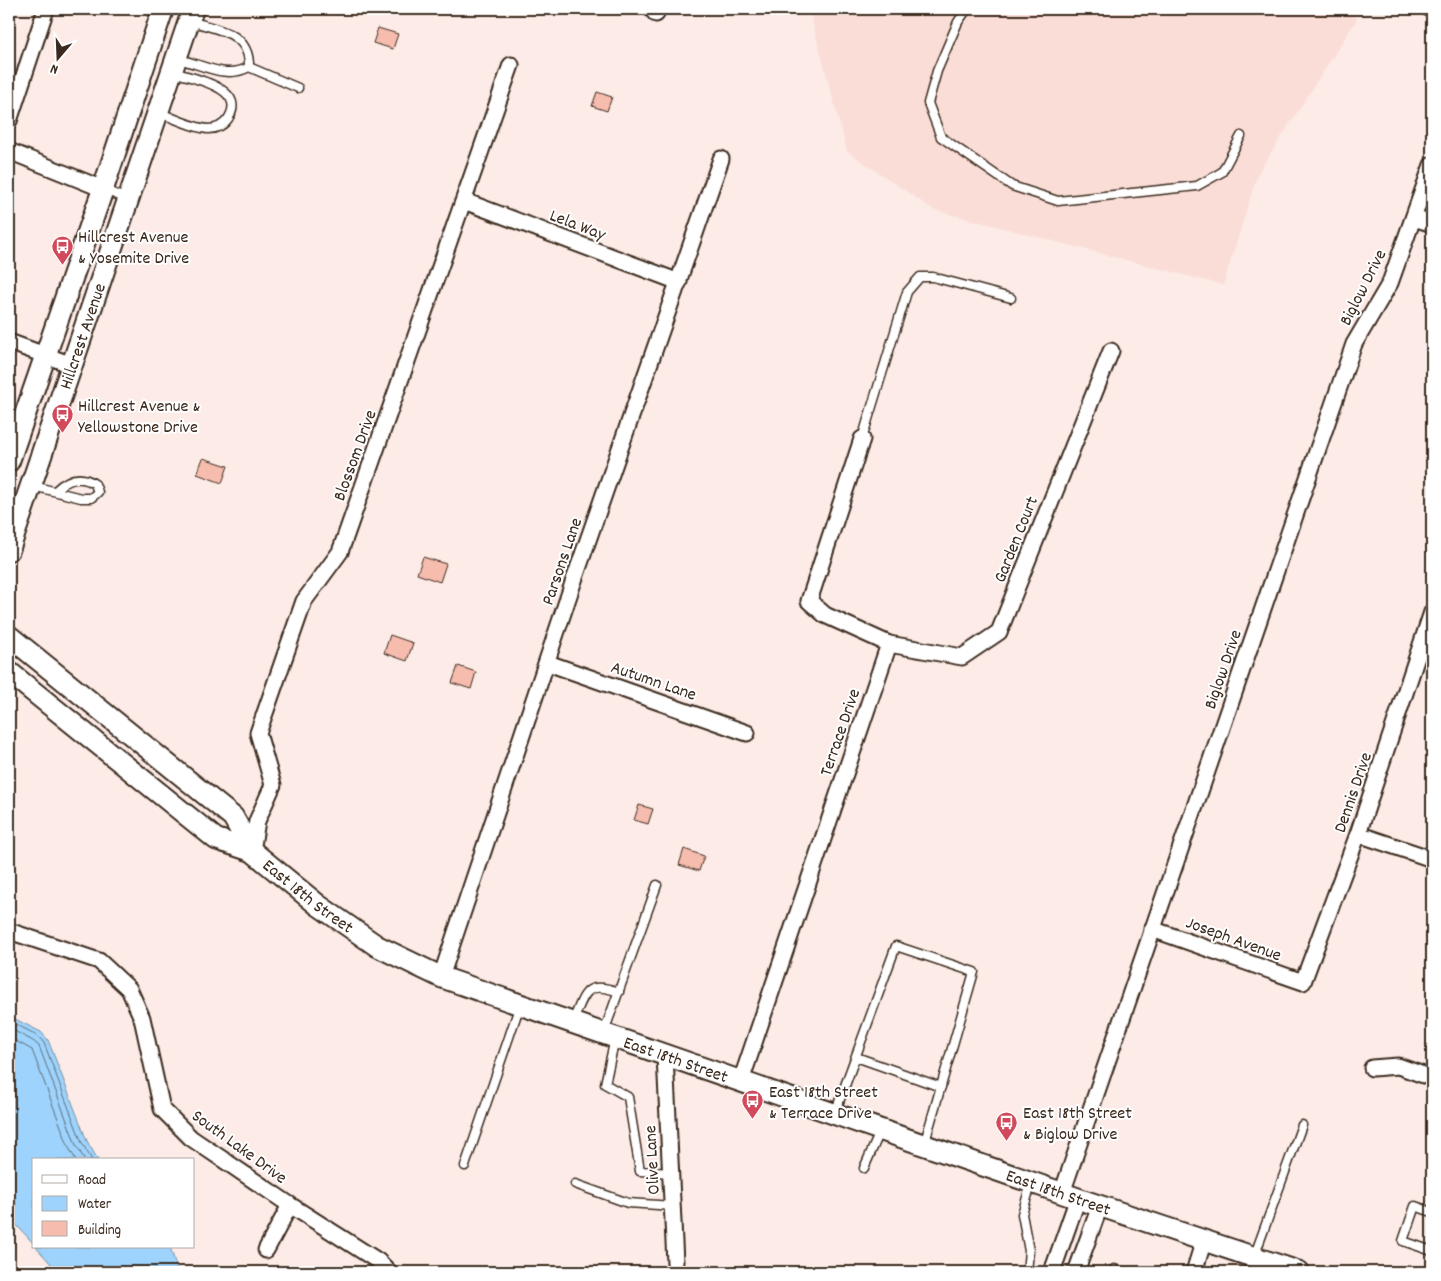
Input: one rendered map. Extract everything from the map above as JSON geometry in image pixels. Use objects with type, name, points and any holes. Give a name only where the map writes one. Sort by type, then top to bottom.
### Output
[{"type":"main road","name":"Hillcrest Avenue","points":[[9,461],[44,355],[103,190],[163,9]]},
{"type":"main road","name":"Hillcrest Avenue","points":[[9,550],[191,15]]},
{"type":"main road","name":"East 18th Street","points":[[9,636],[233,817],[252,851]]},
{"type":"main road","name":"East 18th Street","points":[[9,672],[216,839],[252,851],[318,905],[377,946],[441,977],[1100,1206],[1299,1272]]},
{"type":"street","points":[[9,121],[46,9]]},
{"type":"street","name":"Blossom Drive","points":[[252,851],[257,821],[273,785],[258,733],[304,601],[340,552],[511,65]]},
{"type":"street","points":[[9,150],[103,190]]},
{"type":"street","name":"Parsons Lane","points":[[441,977],[578,570],[721,159]]},
{"type":"street","name":"Biglow Drive","points":[[1052,1272],[1070,1195],[1152,929],[1354,344],[1390,282],[1432,165]]},
{"type":"street","name":"Lela Way","points":[[464,201],[679,282]]},
{"type":"street","points":[[1414,218],[1432,224]]},
{"type":"street","points":[[9,342],[72,365]]},
{"type":"street","name":"Garden Court","points":[[889,644],[962,657],[999,632],[1111,351]]},
{"type":"street","points":[[862,439],[809,601],[825,615],[889,644]]},
{"type":"street","name":"Dennis Drive","points":[[1303,982],[1358,834],[1432,612]]},
{"type":"street","name":"Terrace Drive","points":[[741,1081],[889,644]]},
{"type":"street","name":"Autumn Lane","points":[[548,663],[747,733]]},
{"type":"street","points":[[1358,834],[1432,859]]},
{"type":"street","name":"Joseph Avenue","points":[[1152,929],[1303,982]]},
{"type":"street","name":"South Lake Drive","points":[[9,931],[99,961],[129,989],[142,1018],[162,1109],[191,1138],[290,1205],[378,1261],[389,1272]]},
{"type":"street","name":"Olive Lane","points":[[665,1056],[676,1263]]},
{"type":"street","points":[[1372,1068],[1398,1066],[1432,1078]]},
{"type":"street","points":[[266,1250],[290,1205]]},
{"type":"street","points":[[1076,1272],[1100,1206]]},
{"type":"street","points":[[1194,1272],[1204,1240]]},
{"type":"lane","points":[[967,9],[958,22],[937,71],[928,104],[941,137],[1012,186],[1058,201],[1197,186],[1222,172],[1241,136]]},
{"type":"lane","points":[[191,15],[241,40],[249,53],[249,67]]},
{"type":"lane","points":[[174,65],[227,73],[241,72],[249,67]]},
{"type":"lane","points":[[158,112],[206,129],[216,129],[222,125],[231,113],[230,96],[220,87],[174,65]]},
{"type":"lane","points":[[249,67],[298,88]]},
{"type":"lane","points":[[103,190],[128,199]]},
{"type":"lane","points":[[862,439],[907,292],[920,277],[933,277],[1011,298]]},
{"type":"lane","points":[[31,485],[55,491],[86,498],[91,498],[98,492],[96,484],[87,478],[64,481],[55,491]]},
{"type":"lane","points":[[657,885],[618,992],[609,1036],[605,1084],[628,1097],[640,1171],[671,1173]]},
{"type":"lane","points":[[835,1114],[896,946],[974,972],[924,1145]]},
{"type":"lane","points":[[572,1023],[584,994],[592,987],[601,986],[618,992]]},
{"type":"lane","points":[[465,1166],[520,1005]]},
{"type":"lane","points":[[856,1057],[941,1087]]},
{"type":"lane","points":[[1254,1257],[1302,1125]]},
{"type":"lane","points":[[864,1168],[881,1130]]},
{"type":"lane","points":[[1027,1272],[1029,1251],[1022,1214],[1031,1182]]},
{"type":"lane","points":[[575,1184],[628,1203],[673,1206]]},
{"type":"lane","points":[[1432,1212],[1415,1206],[1403,1241],[1432,1251]]},
{"type":"lane","points":[[1114,1269],[1122,1272]]},
{"type":"shaded area","points":[[809,9],[1350,9],[1357,19],[1258,173],[1223,285],[934,210],[847,151]]},
{"type":"water","points":[[9,1016],[41,1032],[48,1040],[87,1141],[97,1158],[32,1158],[32,1242],[9,1217]]},
{"type":"water","points":[[37,1248],[170,1248],[178,1272],[58,1272]]},
{"type":"building","points":[[378,28],[398,34],[393,49],[373,43]]},
{"type":"building","points":[[597,92],[612,97],[607,111],[592,106]]},
{"type":"building","points":[[203,458],[228,466],[222,483],[197,474]]},
{"type":"building","points":[[423,557],[446,564],[440,582],[417,574]]},
{"type":"building","points":[[390,635],[413,643],[407,661],[384,653]]},
{"type":"building","points":[[458,666],[476,672],[471,689],[452,683]]},
{"type":"building","points":[[639,805],[653,809],[648,824],[634,820]]},
{"type":"building","points":[[684,849],[704,856],[699,871],[679,865]]},
{"type":"place","name":"Hillcrest Avenue & Yosemite Drive","points":[[62,265]]},
{"type":"place","name":"Hillcrest Avenue & Yellowstone Drive","points":[[62,434]]},
{"type":"place","name":"East 18th Street & Terrace Drive","points":[[753,1120]]},
{"type":"place","name":"East 18th Street & Biglow Drive","points":[[1007,1141]]}]
